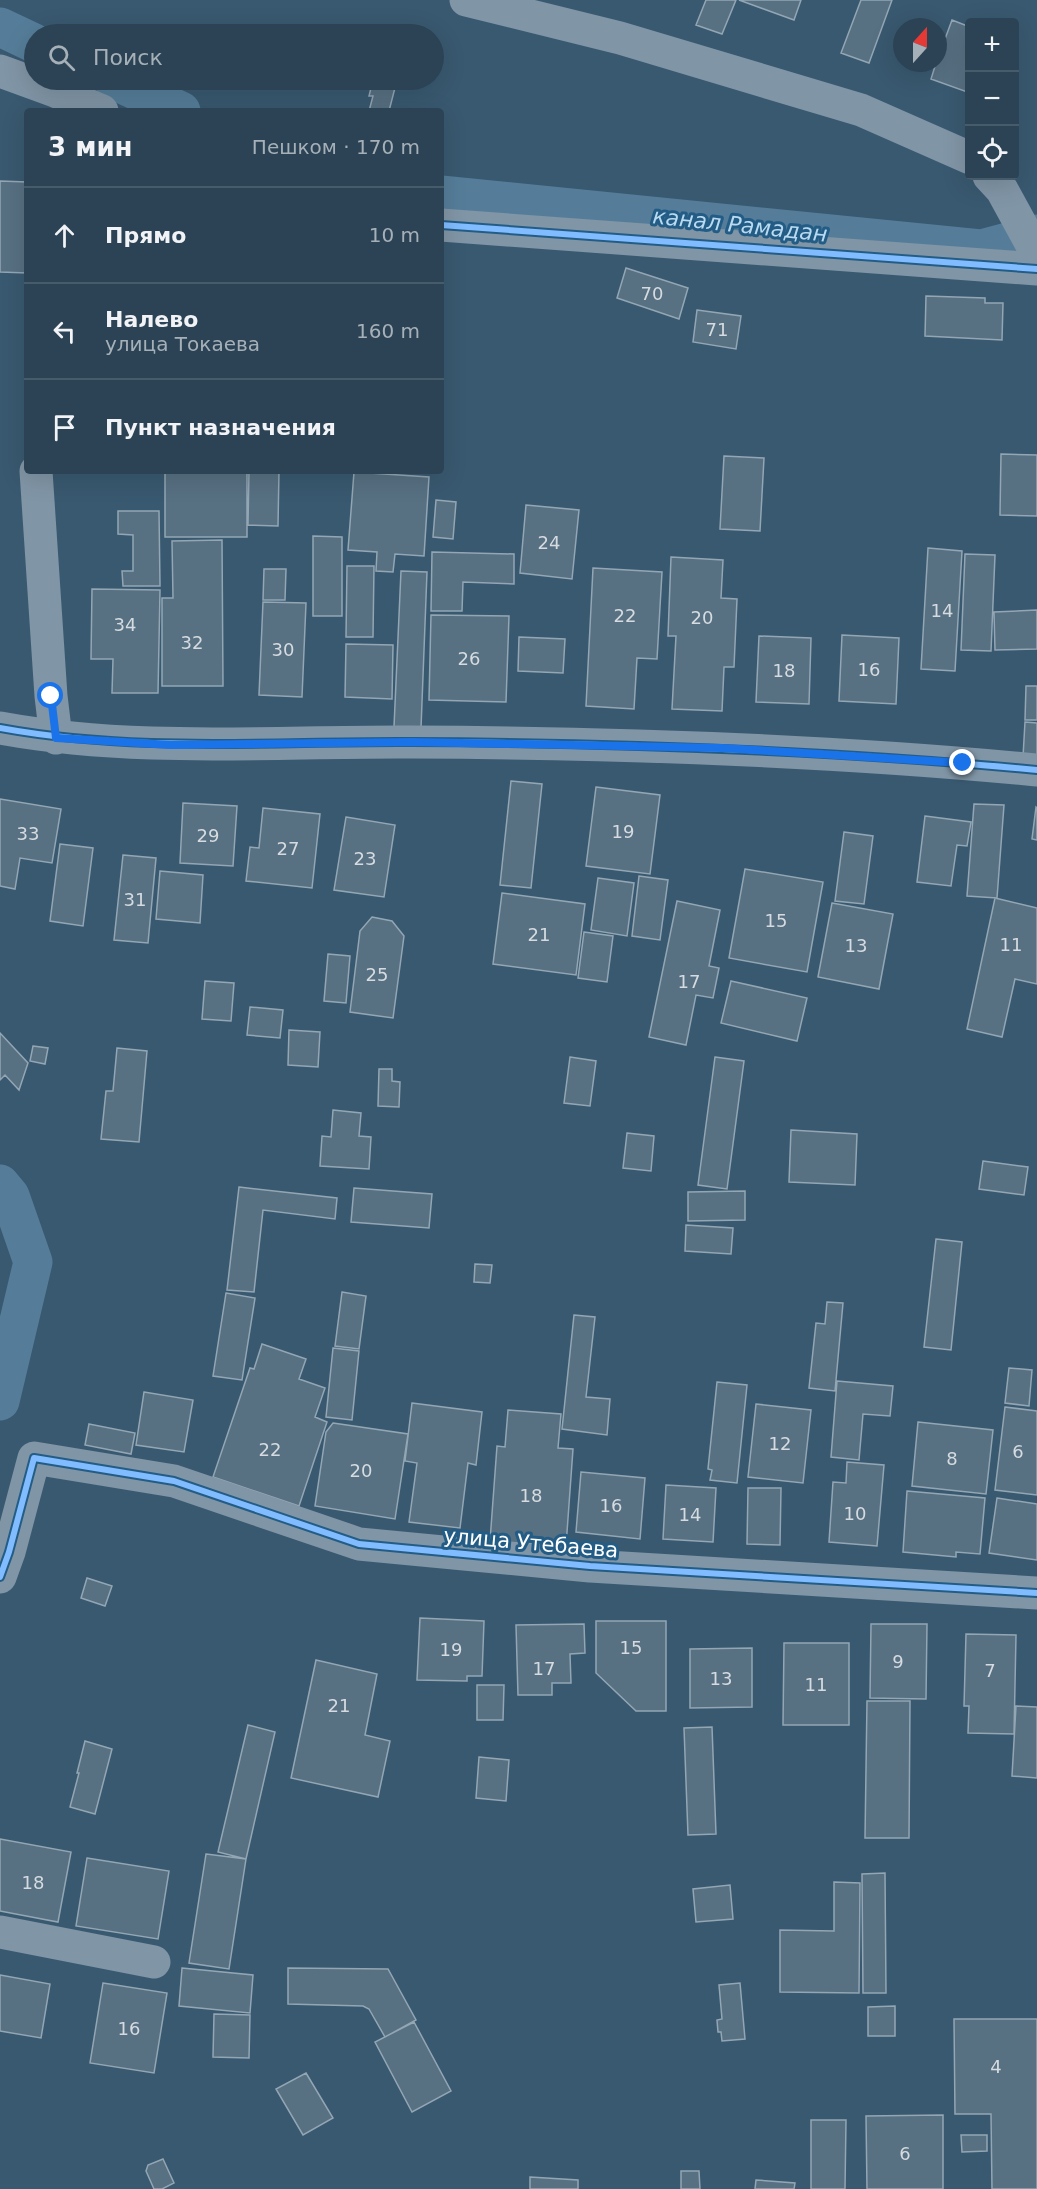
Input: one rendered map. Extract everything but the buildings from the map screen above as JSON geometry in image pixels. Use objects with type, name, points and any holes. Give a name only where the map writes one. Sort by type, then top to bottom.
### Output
[{"type":"street","points":[[466,0],[620,38],[861,110],[965,156]]},
{"type":"street","points":[[0,71],[24,80]]},
{"type":"street","points":[[52,90],[95,108]]},
{"type":"street","points":[[995,183],[1037,254]]},
{"type":"street","points":[[444,225],[1037,269]]},
{"type":"street","points":[[36,474],[51,696],[56,738]]},
{"type":"street","points":[[0,728],[56,738],[171,745],[411,742],[722,748],[963,763],[1037,770]]},
{"type":"street","name":"улица Утебаева","points":[[0,1577],[34,1458],[174,1481],[359,1544],[590,1566],[1037,1593]]},
{"type":"street","points":[[0,1932],[154,1962]]},
{"type":"waterway","name":"канал Рамадан","points":[[0,27],[24,38]]},
{"type":"waterway","name":"канал Рамадан","points":[[135,90],[174,108]]},
{"type":"waterway","name":"канал Рамадан","points":[[444,195],[981,249],[1037,234]]},
{"type":"waterway","name":"канал Рамадан","points":[[0,1184],[10,1196],[33,1262],[0,1401]]},
{"type":"cycle path","points":[[444,225],[1037,269]]},
{"type":"cycle path","points":[[0,728],[102,741],[205,744],[411,742],[646,746],[881,757],[1037,770]]},
{"type":"cycle path","points":[[0,1577],[34,1458],[174,1481],[359,1544],[590,1566],[1037,1593]]},
{"type":"route","points":[[51,696],[56,738],[171,745],[411,742],[722,748],[963,763]]}]
